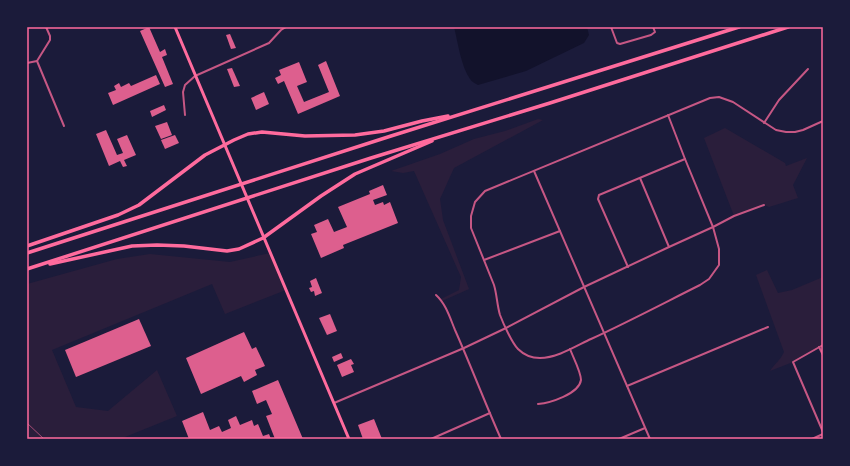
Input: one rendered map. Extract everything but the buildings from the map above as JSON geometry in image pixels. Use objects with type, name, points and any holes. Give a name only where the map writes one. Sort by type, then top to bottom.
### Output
[{"type":"highway","points":[[27,252],[739,27]]},
{"type":"highway","points":[[28,269],[371,158],[788,27]]},
{"type":"highway","points":[[27,246],[118,215],[139,205],[205,155],[248,134],[262,132],[304,136],[355,135],[384,131],[422,121],[467,112]]},
{"type":"highway","points":[[28,269],[132,246],[184,246],[227,251],[239,249],[263,238],[320,196],[355,174],[453,132]]},
{"type":"main road","points":[[175,27],[349,439]]},
{"type":"street","points":[[27,63],[37,61],[50,40],[46,27]]},
{"type":"street","points":[[185,115],[183,92],[185,85],[195,76],[269,44],[286,27]]},
{"type":"street","points":[[611,27],[617,43],[620,44],[651,35],[655,32],[653,27]]},
{"type":"street","points":[[37,61],[64,126]]},
{"type":"street","points":[[764,123],[779,100],[808,69]]},
{"type":"street","points":[[668,115],[713,227],[719,248],[719,265],[709,278],[700,285],[570,349],[549,357],[539,358],[532,357],[518,349],[512,341],[500,314],[497,293],[471,228],[471,216],[475,202],[485,191],[668,115],[710,98],[719,97],[733,102],[776,130],[794,132],[803,130],[823,121]]},
{"type":"street","points":[[628,267],[598,199],[599,195],[685,159]]},
{"type":"street","points":[[534,171],[650,439]]},
{"type":"street","points":[[640,178],[669,247]]},
{"type":"street","points":[[334,403],[464,348],[734,216],[764,205]]},
{"type":"street","points":[[484,260],[560,231]]},
{"type":"street","points":[[436,295],[441,299],[445,306],[464,348],[501,439]]},
{"type":"street","points":[[627,386],[768,327]]},
{"type":"street","points":[[812,439],[823,433],[793,362],[823,345]]},
{"type":"street","points":[[819,347],[823,355]]},
{"type":"street","points":[[538,404],[546,403],[569,394],[578,386],[581,380],[580,373],[570,349]]},
{"type":"street","points":[[431,439],[490,413]]},
{"type":"street","points":[[620,439],[645,428]]},
{"type":"shaded area","points":[[454,27],[587,27],[589,35],[584,43],[526,71],[478,85],[471,80],[464,68]]},
{"type":"shaded area","points":[[538,119],[543,120],[454,168],[440,199],[443,220],[469,289],[442,301],[441,299],[459,290],[461,277],[414,171],[403,173],[391,171],[440,154],[474,139],[505,131]]},
{"type":"shaded area","points":[[725,128],[785,163],[786,166],[807,158],[793,185],[798,198],[769,207],[764,205],[734,216],[704,138]]},
{"type":"shaded area","points":[[270,253],[286,290],[225,314],[212,284],[52,350],[76,407],[108,411],[157,370],[177,416],[120,439],[27,439],[27,284],[117,259],[150,254],[230,262]]},
{"type":"shaded area","points":[[767,270],[778,293],[792,290],[823,277],[823,345],[793,362],[770,371],[784,352],[756,275]]},
{"type":"railway","points":[[27,423],[44,439]]}]
